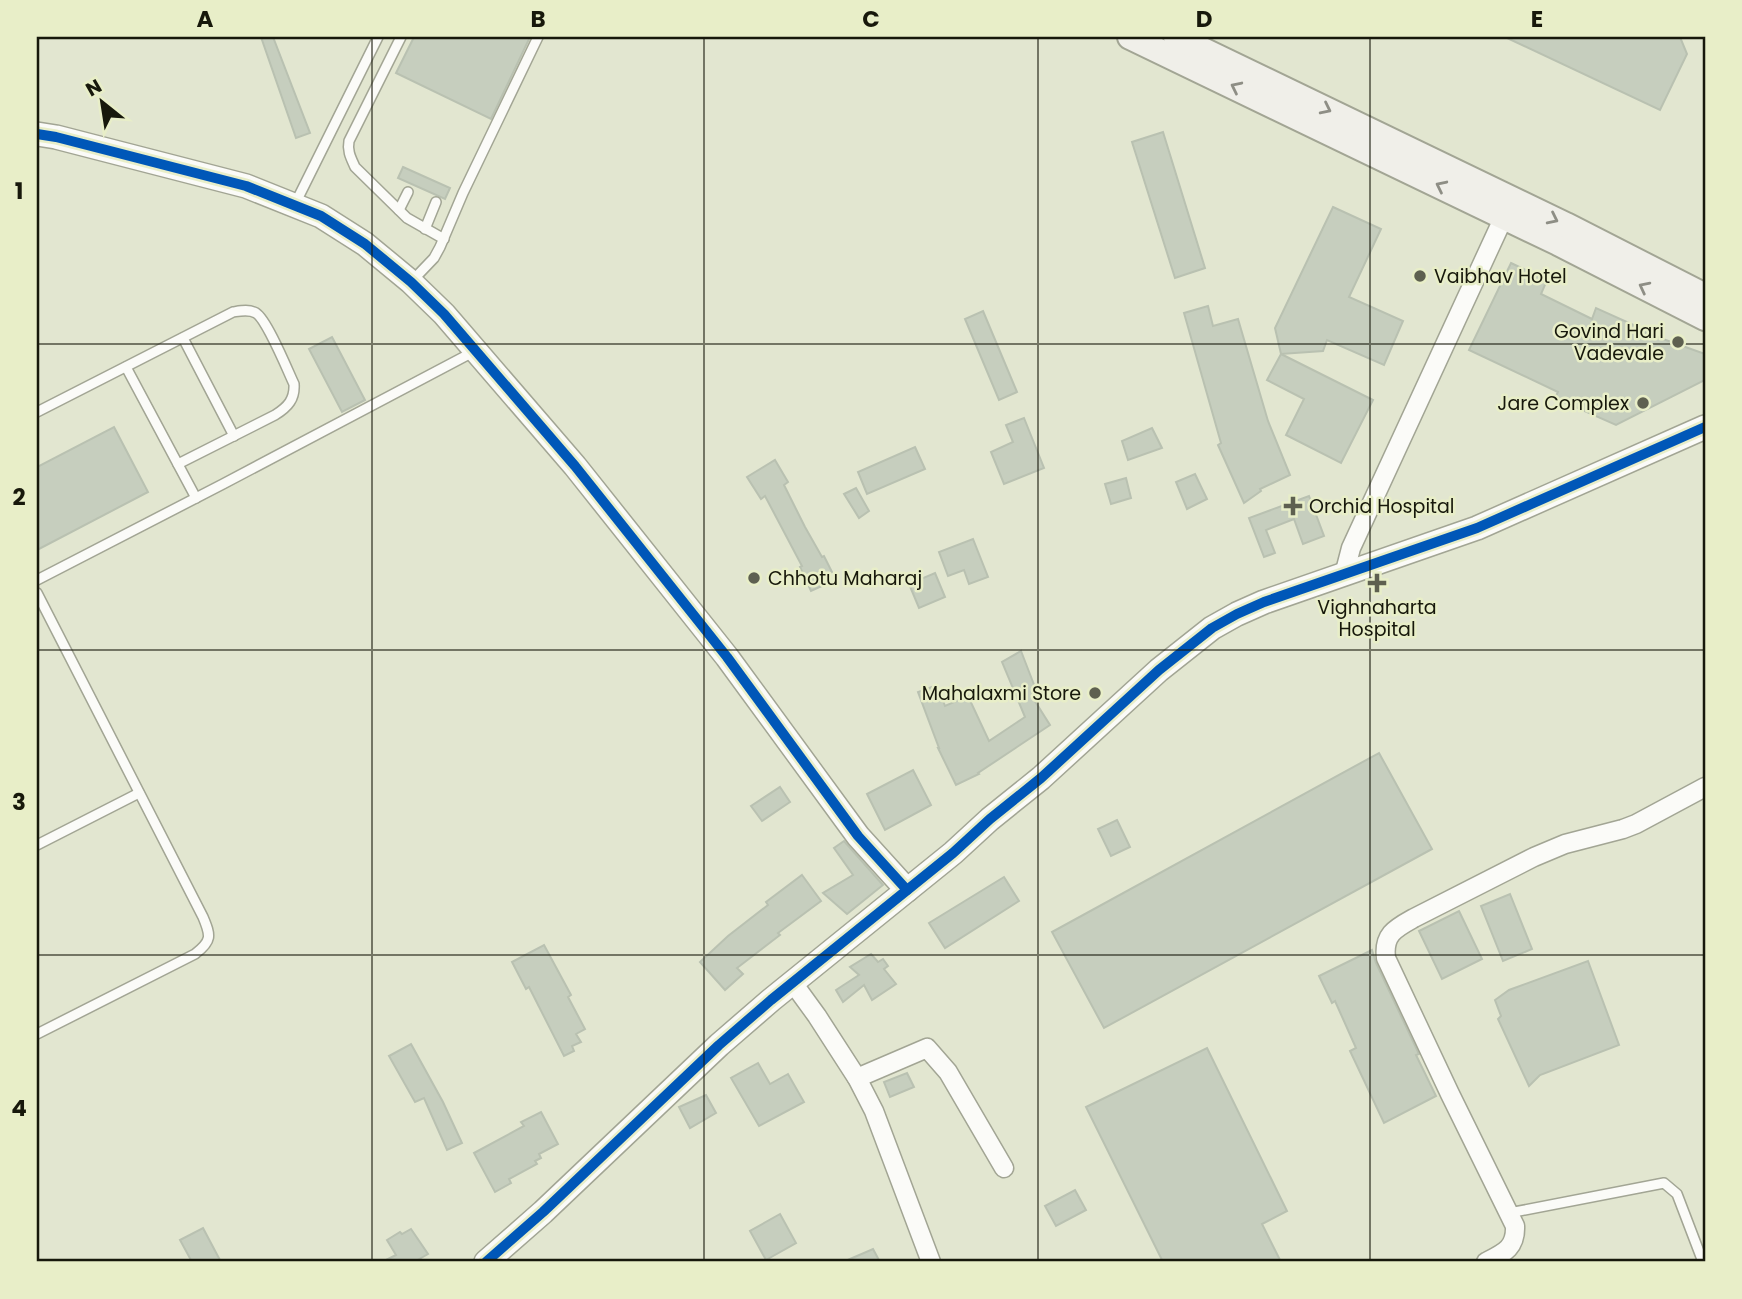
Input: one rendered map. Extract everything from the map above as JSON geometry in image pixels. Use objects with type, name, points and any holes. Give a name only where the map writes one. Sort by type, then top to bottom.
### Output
[{"type":"main road","points":[[1129,37],[1705,296]]},
{"type":"main road","points":[[1176,37],[1508,208],[1705,318]]},
{"type":"street","points":[[37,134],[246,186],[321,216],[365,244],[411,282],[444,314],[583,476],[727,657],[858,836],[907,890]]},
{"type":"street","points":[[1345,575],[1351,548],[1508,208]]},
{"type":"street","points":[[486,1262],[543,1212],[719,1045],[953,853],[1041,778],[1159,670],[1212,628],[1264,602],[1477,528],[1705,427]]},
{"type":"street","points":[[1486,1262],[1508,1250],[1513,1241],[1515,1226],[1386,958],[1387,940],[1398,927],[1534,857],[1565,844],[1636,824],[1705,787]]},
{"type":"street","points":[[793,983],[857,1078],[874,1111],[931,1262]]},
{"type":"street","points":[[857,1078],[927,1048],[948,1072],[1004,1168]]},
{"type":"lane","points":[[294,205],[378,37]]},
{"type":"lane","points":[[401,37],[349,141],[348,148],[355,167],[407,218],[444,239]]},
{"type":"lane","points":[[411,282],[434,258],[444,239],[538,37]]},
{"type":"lane","points":[[399,210],[408,192]]},
{"type":"lane","points":[[425,229],[436,202]]},
{"type":"lane","points":[[37,412],[233,312],[245,310],[256,313],[264,322],[294,384],[293,400],[284,410],[178,464]]},
{"type":"lane","points":[[183,338],[234,436]]},
{"type":"lane","points":[[37,580],[475,351]]},
{"type":"lane","points":[[127,367],[196,498]]},
{"type":"lane","points":[[37,593],[209,931],[205,946],[195,954],[37,1034]]},
{"type":"lane","points":[[37,845],[139,793]]},
{"type":"lane","points":[[1509,1213],[1664,1183],[1677,1194],[1703,1262]]},
{"type":"building","points":[[261,37],[273,37],[310,133],[296,138]]},
{"type":"building","points":[[414,37],[530,37],[491,119],[396,73]]},
{"type":"building","points":[[1505,37],[1680,37],[1687,54],[1660,110]]},
{"type":"building","points":[[1163,132],[1205,268],[1175,278],[1132,142]]},
{"type":"building","points":[[403,167],[450,188],[445,199],[398,178]]},
{"type":"building","points":[[1333,207],[1381,229],[1349,297],[1403,321],[1384,365],[1327,340],[1323,351],[1281,354],[1275,328]]},
{"type":"building","points":[[1511,263],[1547,280],[1541,294],[1592,319],[1596,308],[1647,331],[1646,333],[1705,354],[1705,380],[1616,425],[1555,398],[1558,392],[1469,350]]},
{"type":"building","points":[[1208,306],[1213,326],[1238,319],[1268,421],[1290,475],[1260,489],[1261,491],[1244,503],[1218,445],[1221,443],[1184,313]]},
{"type":"building","points":[[983,311],[1017,392],[999,400],[965,319]]},
{"type":"building","points":[[332,337],[365,400],[342,412],[309,349]]},
{"type":"building","points":[[1281,354],[1373,400],[1341,463],[1286,435],[1304,399],[1267,380]]},
{"type":"building","points":[[1024,418],[1044,468],[1004,484],[991,452],[1013,442],[1006,425]]},
{"type":"building","points":[[114,427],[148,492],[37,550],[37,467]]},
{"type":"building","points":[[1152,428],[1162,448],[1128,460],[1122,441]]},
{"type":"building","points":[[915,447],[925,469],[867,494],[858,472]]},
{"type":"building","points":[[775,460],[788,482],[784,485],[805,527],[832,572],[819,578],[822,586],[811,591],[800,567],[802,566],[765,496],[761,499],[747,477]]},
{"type":"building","points":[[1195,474],[1207,499],[1187,509],[1176,482]]},
{"type":"building","points":[[1126,478],[1131,498],[1111,504],[1105,484]]},
{"type":"building","points":[[856,488],[869,511],[859,518],[844,494]]},
{"type":"building","points":[[1309,496],[1324,536],[1303,544],[1294,519],[1266,530],[1275,553],[1264,557],[1249,518]]},
{"type":"building","points":[[973,539],[988,577],[969,584],[964,570],[948,576],[939,552]]},
{"type":"building","points":[[935,573],[945,597],[919,608],[909,584]]},
{"type":"building","points":[[1021,651],[1038,695],[1033,698],[1050,725],[979,774],[956,785],[938,748],[918,692],[937,685],[945,706],[968,696],[989,741],[1025,717],[1002,662]]},
{"type":"building","points":[[1379,753],[1432,849],[1104,1028],[1052,932]]},
{"type":"building","points":[[913,770],[931,805],[885,830],[867,794]]},
{"type":"building","points":[[780,787],[790,802],[762,821],[751,806]]},
{"type":"building","points":[[1117,820],[1130,847],[1111,856],[1098,829]]},
{"type":"building","points":[[844,841],[883,885],[847,914],[823,893],[853,875],[834,848]]},
{"type":"building","points":[[802,875],[821,901],[737,968],[743,974],[725,990],[700,962],[768,905],[766,902]]},
{"type":"building","points":[[1004,877],[1019,901],[945,948],[929,923]]},
{"type":"building","points":[[1510,894],[1532,949],[1503,961],[1481,906]]},
{"type":"building","points":[[1459,911],[1482,959],[1442,979],[1419,931]]},
{"type":"building","points":[[544,945],[571,995],[568,997],[585,1029],[576,1034],[581,1042],[572,1046],[574,1051],[564,1056],[529,987],[526,989],[512,962]]},
{"type":"building","points":[[1372,950],[1436,1096],[1384,1123],[1350,1051],[1356,1048],[1335,1001],[1332,1003],[1319,976]]},
{"type":"building","points":[[871,954],[878,962],[883,959],[888,966],[884,969],[896,984],[872,1000],[864,985],[843,1002],[836,990],[859,975],[850,967]]},
{"type":"building","points":[[1588,961],[1619,1045],[1540,1075],[1529,1086],[1498,1019],[1501,1016],[1495,1000],[1509,990]]},
{"type":"building","points":[[411,1044],[462,1143],[447,1150],[424,1098],[415,1102],[389,1056]]},
{"type":"building","points":[[1207,1048],[1287,1211],[1262,1224],[1281,1262],[1163,1262],[1086,1107]]},
{"type":"building","points":[[758,1063],[770,1084],[788,1074],[804,1102],[759,1126],[731,1078]]},
{"type":"building","points":[[907,1073],[914,1087],[890,1097],[884,1082]]},
{"type":"building","points":[[706,1095],[716,1113],[690,1128],[679,1107]]},
{"type":"building","points":[[541,1112],[558,1144],[539,1154],[541,1158],[535,1161],[537,1164],[509,1179],[511,1183],[495,1192],[474,1153],[524,1126],[521,1122]]},
{"type":"building","points":[[1075,1190],[1086,1210],[1056,1226],[1045,1206]]},
{"type":"building","points":[[780,1214],[796,1243],[766,1260],[750,1231]]},
{"type":"building","points":[[203,1228],[221,1262],[192,1262],[180,1240]]},
{"type":"building","points":[[411,1229],[428,1254],[414,1262],[382,1262],[396,1255],[387,1240]]},
{"type":"building","points":[[873,1249],[880,1262],[843,1262]]},
{"type":"cycle path","points":[[37,134],[246,186],[321,216],[365,244],[411,282],[444,314],[575,466],[727,657],[858,836],[907,890]]},
{"type":"cycle path","points":[[486,1262],[543,1212],[719,1045],[953,853],[1041,778],[1159,670],[1212,628],[1264,602],[1477,528],[1705,427]]},
{"type":"place","name":"Vaibhav Hotel","points":[[1420,276]]},
{"type":"place","name":"Govind Hari Vadevale","points":[[1678,342]]},
{"type":"place","name":"Jare Complex","points":[[1643,403]]},
{"type":"place","name":"Orchid Hospital","points":[[1293,506]]},
{"type":"place","name":"Chhotu Maharaj","points":[[754,578]]},
{"type":"place","name":"Vighnaharta Hospital","points":[[1377,583]]},
{"type":"place","name":"Mahalaxmi Store","points":[[1095,693]]}]
